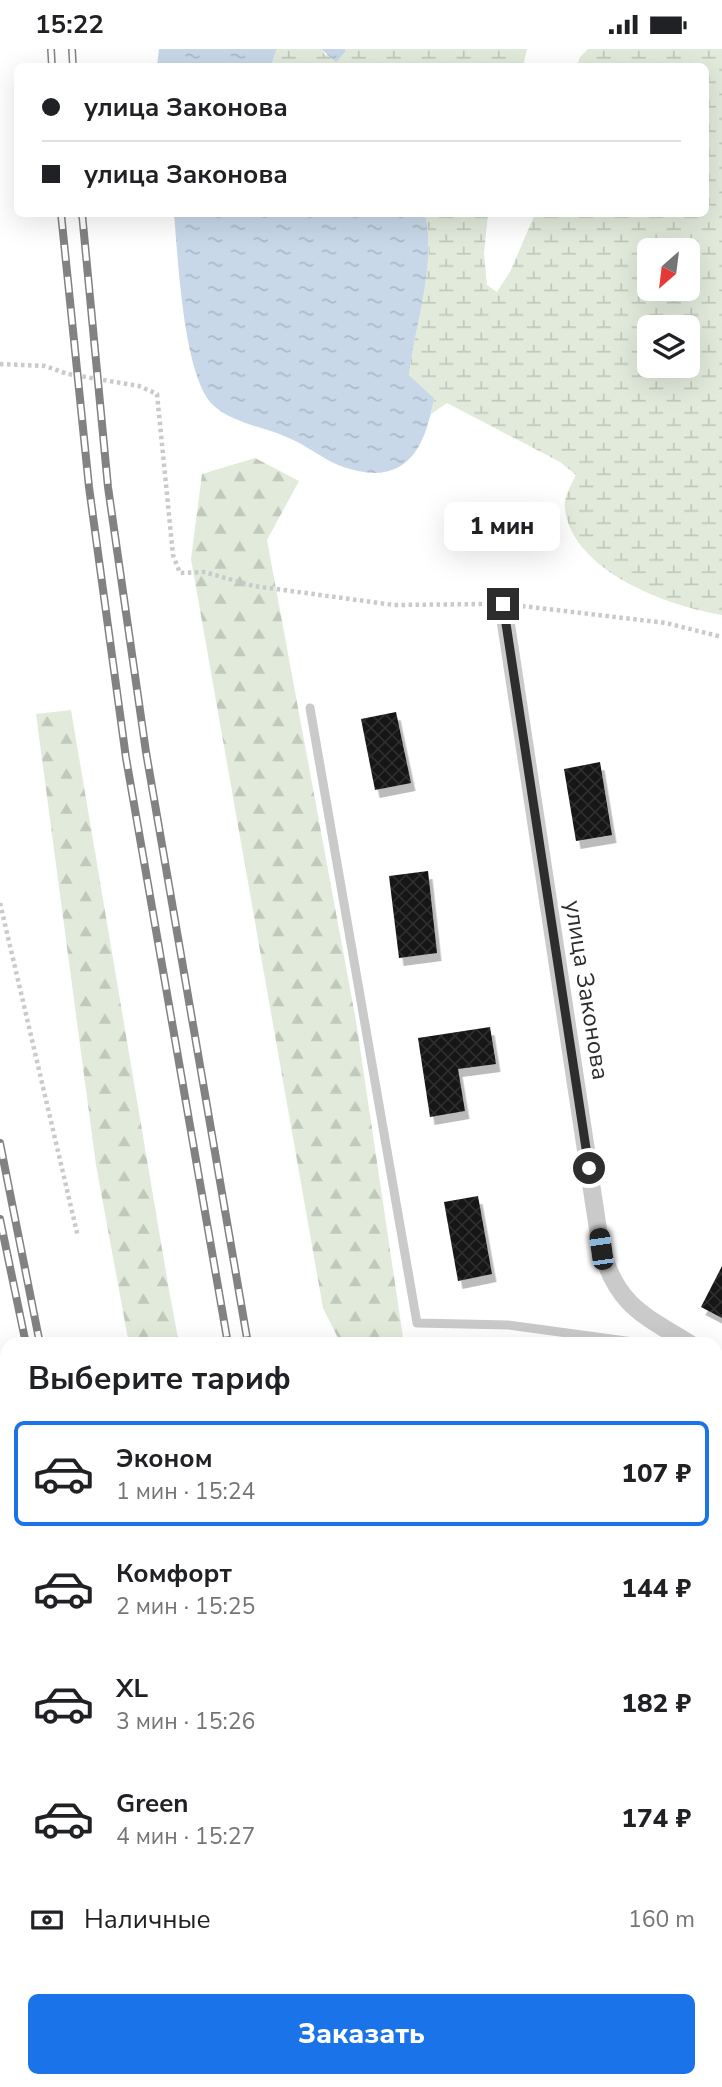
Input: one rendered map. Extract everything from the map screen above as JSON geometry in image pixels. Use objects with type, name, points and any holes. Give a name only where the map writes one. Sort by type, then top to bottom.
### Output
[{"type":"street","name":"улица Законова","points":[[503,604],[601,1249],[610,1278],[621,1296],[640,1313],[679,1337]]},
{"type":"lane","points":[[310,708],[417,1323],[508,1325],[596,1337]]},
{"type":"path","points":[[0,364],[45,366],[68,374],[139,386],[157,394],[173,555],[180,573],[204,572],[254,586],[394,605],[503,604],[666,623],[722,637]]},
{"type":"path","points":[[0,903],[78,1237]]},
{"type":"green space","points":[[277,49],[321,49],[325,55],[345,52],[345,49],[527,49],[524,63],[272,63]]},
{"type":"green space","points":[[588,49],[722,49],[722,615],[676,604],[627,582],[604,568],[586,551],[572,532],[565,510],[566,496],[576,475],[560,462],[447,403],[431,414],[434,398],[409,375],[427,273],[425,217],[488,217],[484,253],[487,285],[497,292],[510,272],[534,217],[709,217],[709,63],[578,63]]},
{"type":"green space","points":[[255,458],[299,481],[267,540],[356,1021],[403,1337],[338,1337],[323,1308],[191,559],[202,474]]},
{"type":"green space","points":[[71,710],[178,1337],[128,1337],[96,1165],[36,714]]},
{"type":"water","points":[[159,49],[277,49],[272,63],[157,63]]},
{"type":"water","points":[[321,49],[345,49],[345,52],[336,62]]},
{"type":"water","points":[[174,217],[425,217],[427,273],[409,375],[434,398],[430,419],[416,451],[406,462],[393,470],[378,473],[360,471],[338,465],[282,435],[250,425],[221,411],[213,405],[203,390],[195,369],[180,285]]},
{"type":"building","points":[[396,712],[411,783],[375,790],[361,719]]},
{"type":"building","points":[[600,762],[612,835],[576,841],[564,769]]},
{"type":"building","points":[[428,871],[437,953],[399,958],[389,876]]},
{"type":"building","points":[[490,1027],[496,1064],[458,1069],[465,1111],[430,1117],[418,1038]]},
{"type":"building","points":[[478,1196],[492,1274],[458,1281],[444,1202]]},
{"type":"building","points":[[722,1266],[722,1318],[701,1307]]},
{"type":"railway","points":[[51,49],[52,63]]},
{"type":"railway","points":[[72,49],[73,63]]},
{"type":"railway","points":[[61,217],[89,487],[126,758],[227,1337]]},
{"type":"railway","points":[[82,217],[108,487],[146,752],[247,1337]]},
{"type":"railway","points":[[0,1143],[39,1337]]},
{"type":"railway","points":[[0,1219],[25,1337]]},
{"type":"route","points":[[503,604],[589,1168]]}]
